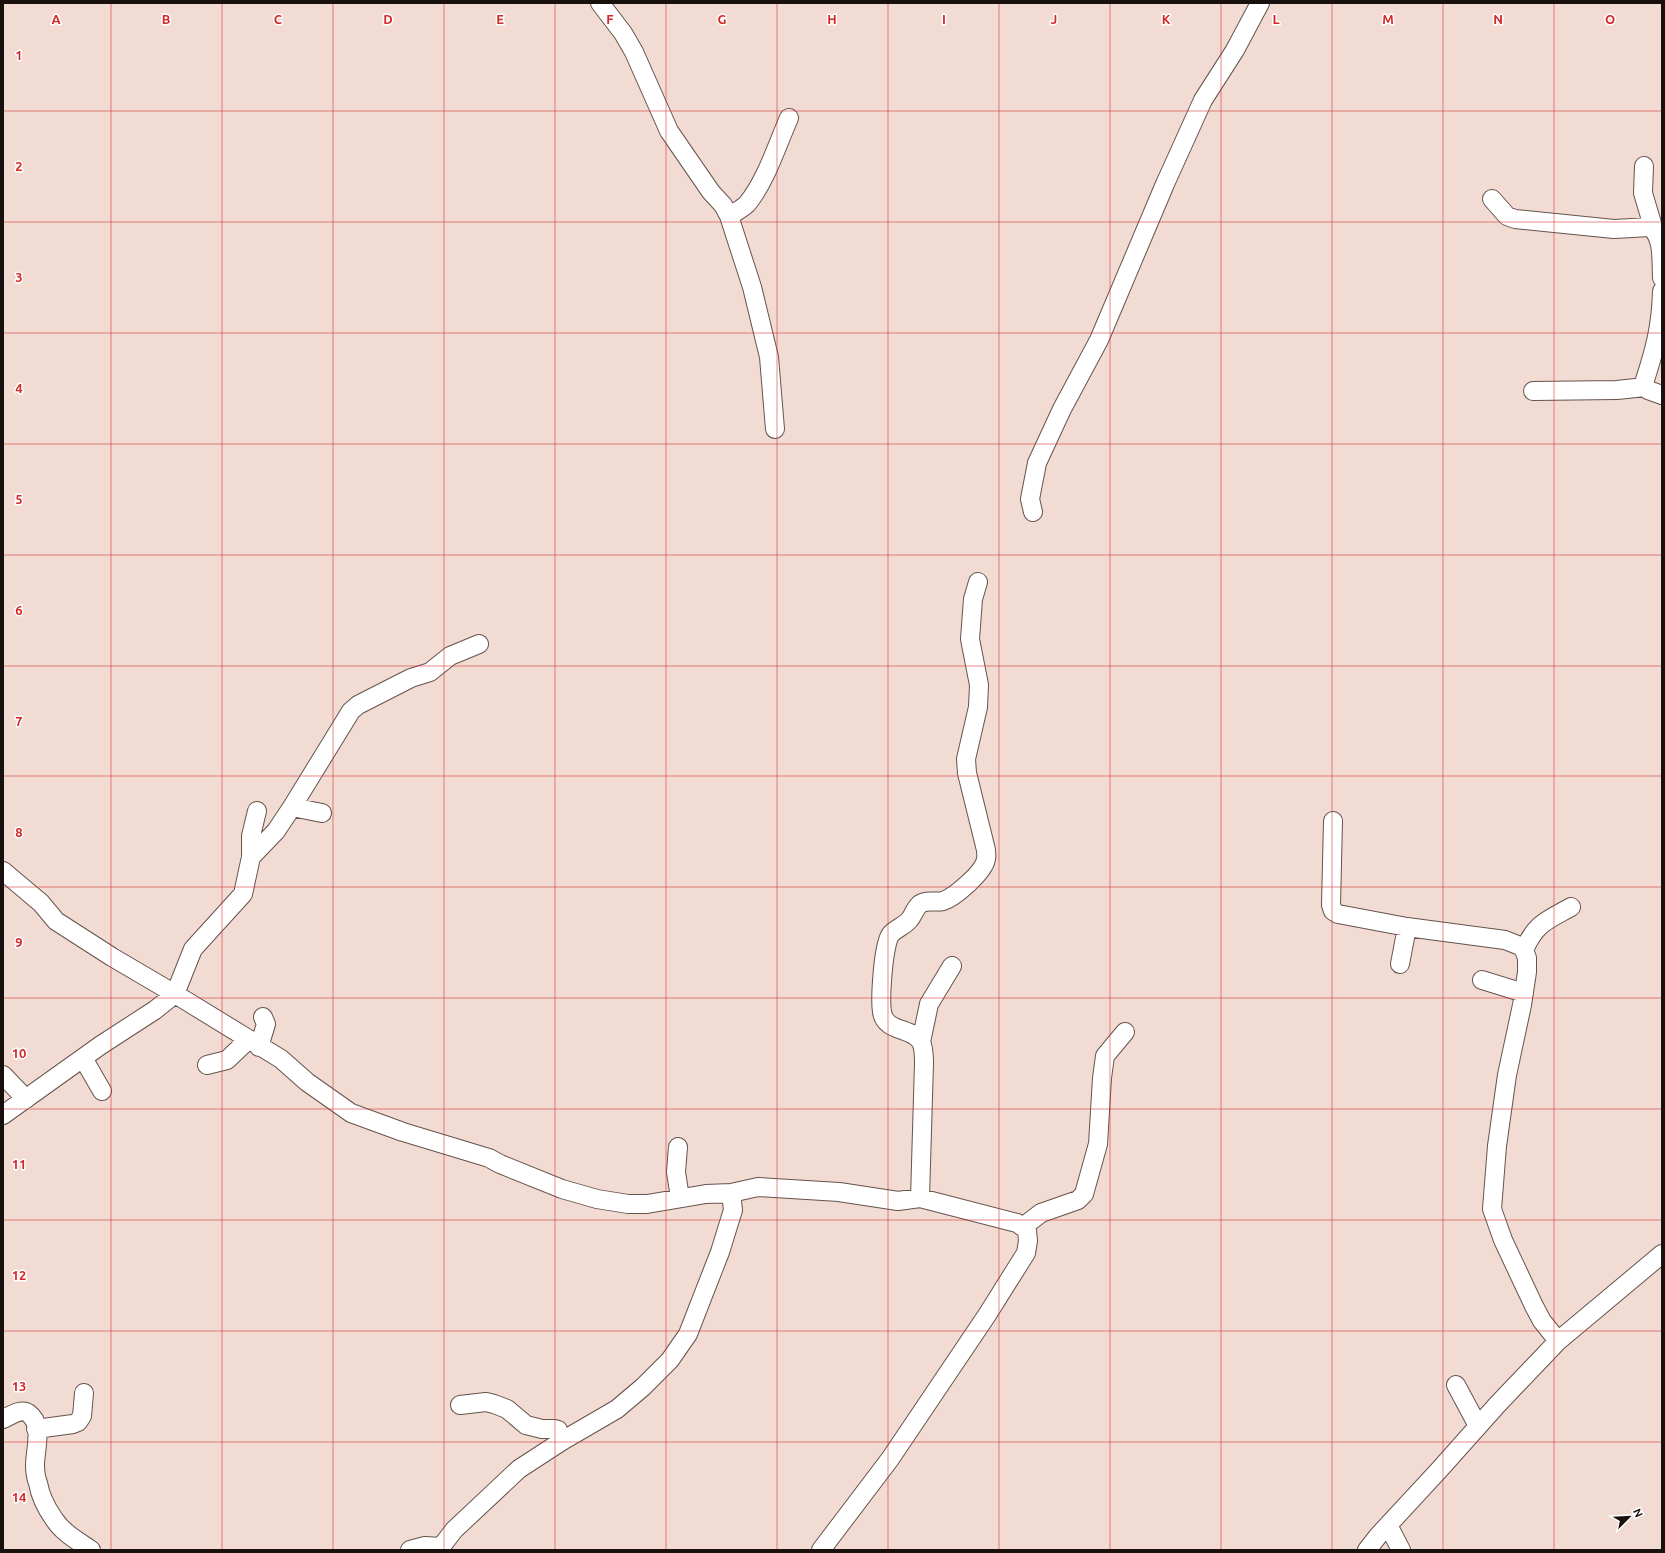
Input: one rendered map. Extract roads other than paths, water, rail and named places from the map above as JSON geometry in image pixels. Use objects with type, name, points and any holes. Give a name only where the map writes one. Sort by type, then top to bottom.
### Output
[{"type":"street","points":[[600,3],[623,33],[634,52],[669,131],[710,192],[723,205],[729,216],[752,287],[769,357],[775,429]]},
{"type":"street","points":[[1032,512],[1030,499],[1037,463],[1062,409],[1099,340],[1165,184],[1203,100],[1235,50],[1260,3]]},
{"type":"street","points":[[729,216],[742,208],[753,194],[765,174],[789,118]]},
{"type":"street","points":[[1644,166],[1643,193],[1654,230],[1659,241],[1662,278]]},
{"type":"street","points":[[1492,199],[1507,216],[1515,219],[1614,229],[1650,226],[1654,230]]},
{"type":"street","points":[[1645,387],[1644,383],[1656,347],[1661,318],[1662,291]]},
{"type":"street","points":[[1533,392],[1617,390],[1645,387],[1662,395]]},
{"type":"street","points":[[920,1198],[924,1063],[923,1047],[917,1037],[898,1029],[885,1021],[882,1012],[882,977],[887,941],[891,934],[905,924],[911,918],[919,905],[925,901],[942,901],[955,895],[979,872],[986,860],[986,850],[967,773],[966,759],[978,707],[979,685],[970,639],[973,599],[978,582]]},
{"type":"street","points":[[251,857],[276,831],[346,718],[358,705],[411,678],[430,672],[450,656],[479,644]]},
{"type":"street","points":[[292,807],[322,813]]},
{"type":"street","points":[[3,1115],[83,1058],[155,1010],[175,994],[193,949],[243,894],[251,857],[251,836],[257,811]]},
{"type":"street","points":[[1333,821],[1331,905],[1333,911],[1338,914],[1407,927],[1505,940],[1520,946],[1524,950],[1528,965],[1524,993],[1507,1075],[1497,1146],[1492,1209],[1503,1240],[1534,1306],[1542,1321],[1558,1341]]},
{"type":"street","points":[[3,871],[41,903],[56,920],[112,958],[175,994],[253,1044],[281,1060],[307,1082],[351,1113],[403,1132],[489,1158],[500,1164],[562,1189],[597,1199],[628,1204],[647,1204],[706,1194],[731,1193],[758,1188],[839,1192],[898,1201],[920,1198],[1024,1226],[1028,1235],[1026,1253],[987,1315],[890,1459],[826,1548]]},
{"type":"street","points":[[1524,950],[1530,936],[1538,926],[1571,907]]},
{"type":"street","points":[[1400,964],[1407,927]]},
{"type":"street","points":[[921,1042],[929,1004],[952,966]]},
{"type":"street","points":[[1482,980],[1524,993]]},
{"type":"street","points":[[207,1065],[227,1060],[253,1044],[266,1024],[263,1017]]},
{"type":"street","points":[[1024,1226],[1041,1213],[1078,1200],[1084,1194],[1098,1144],[1102,1078],[1105,1056],[1125,1032]]},
{"type":"street","points":[[83,1058],[102,1091]]},
{"type":"street","points":[[3,1075],[26,1099]]},
{"type":"street","points":[[678,1147],[676,1172],[680,1198]]},
{"type":"street","points":[[410,1550],[425,1546],[441,1548],[454,1530],[519,1469],[562,1441],[617,1409],[658,1372],[680,1347],[691,1327],[720,1252],[732,1210],[731,1193]]},
{"type":"street","points":[[1366,1550],[1478,1426],[1558,1341],[1662,1254]]},
{"type":"street","points":[[1456,1385],[1478,1426]]},
{"type":"street","points":[[36,1429],[78,1422],[82,1416],[84,1393]]},
{"type":"street","points":[[460,1405],[486,1402],[494,1404],[507,1409],[526,1425],[542,1429],[558,1430],[562,1441]]},
{"type":"street","points":[[3,1419],[18,1412],[24,1411],[29,1413],[33,1419],[36,1429],[37,1443],[35,1465],[40,1492],[54,1520],[72,1537],[78,1547]]},
{"type":"street","points":[[1388,1525],[1401,1550]]}]
